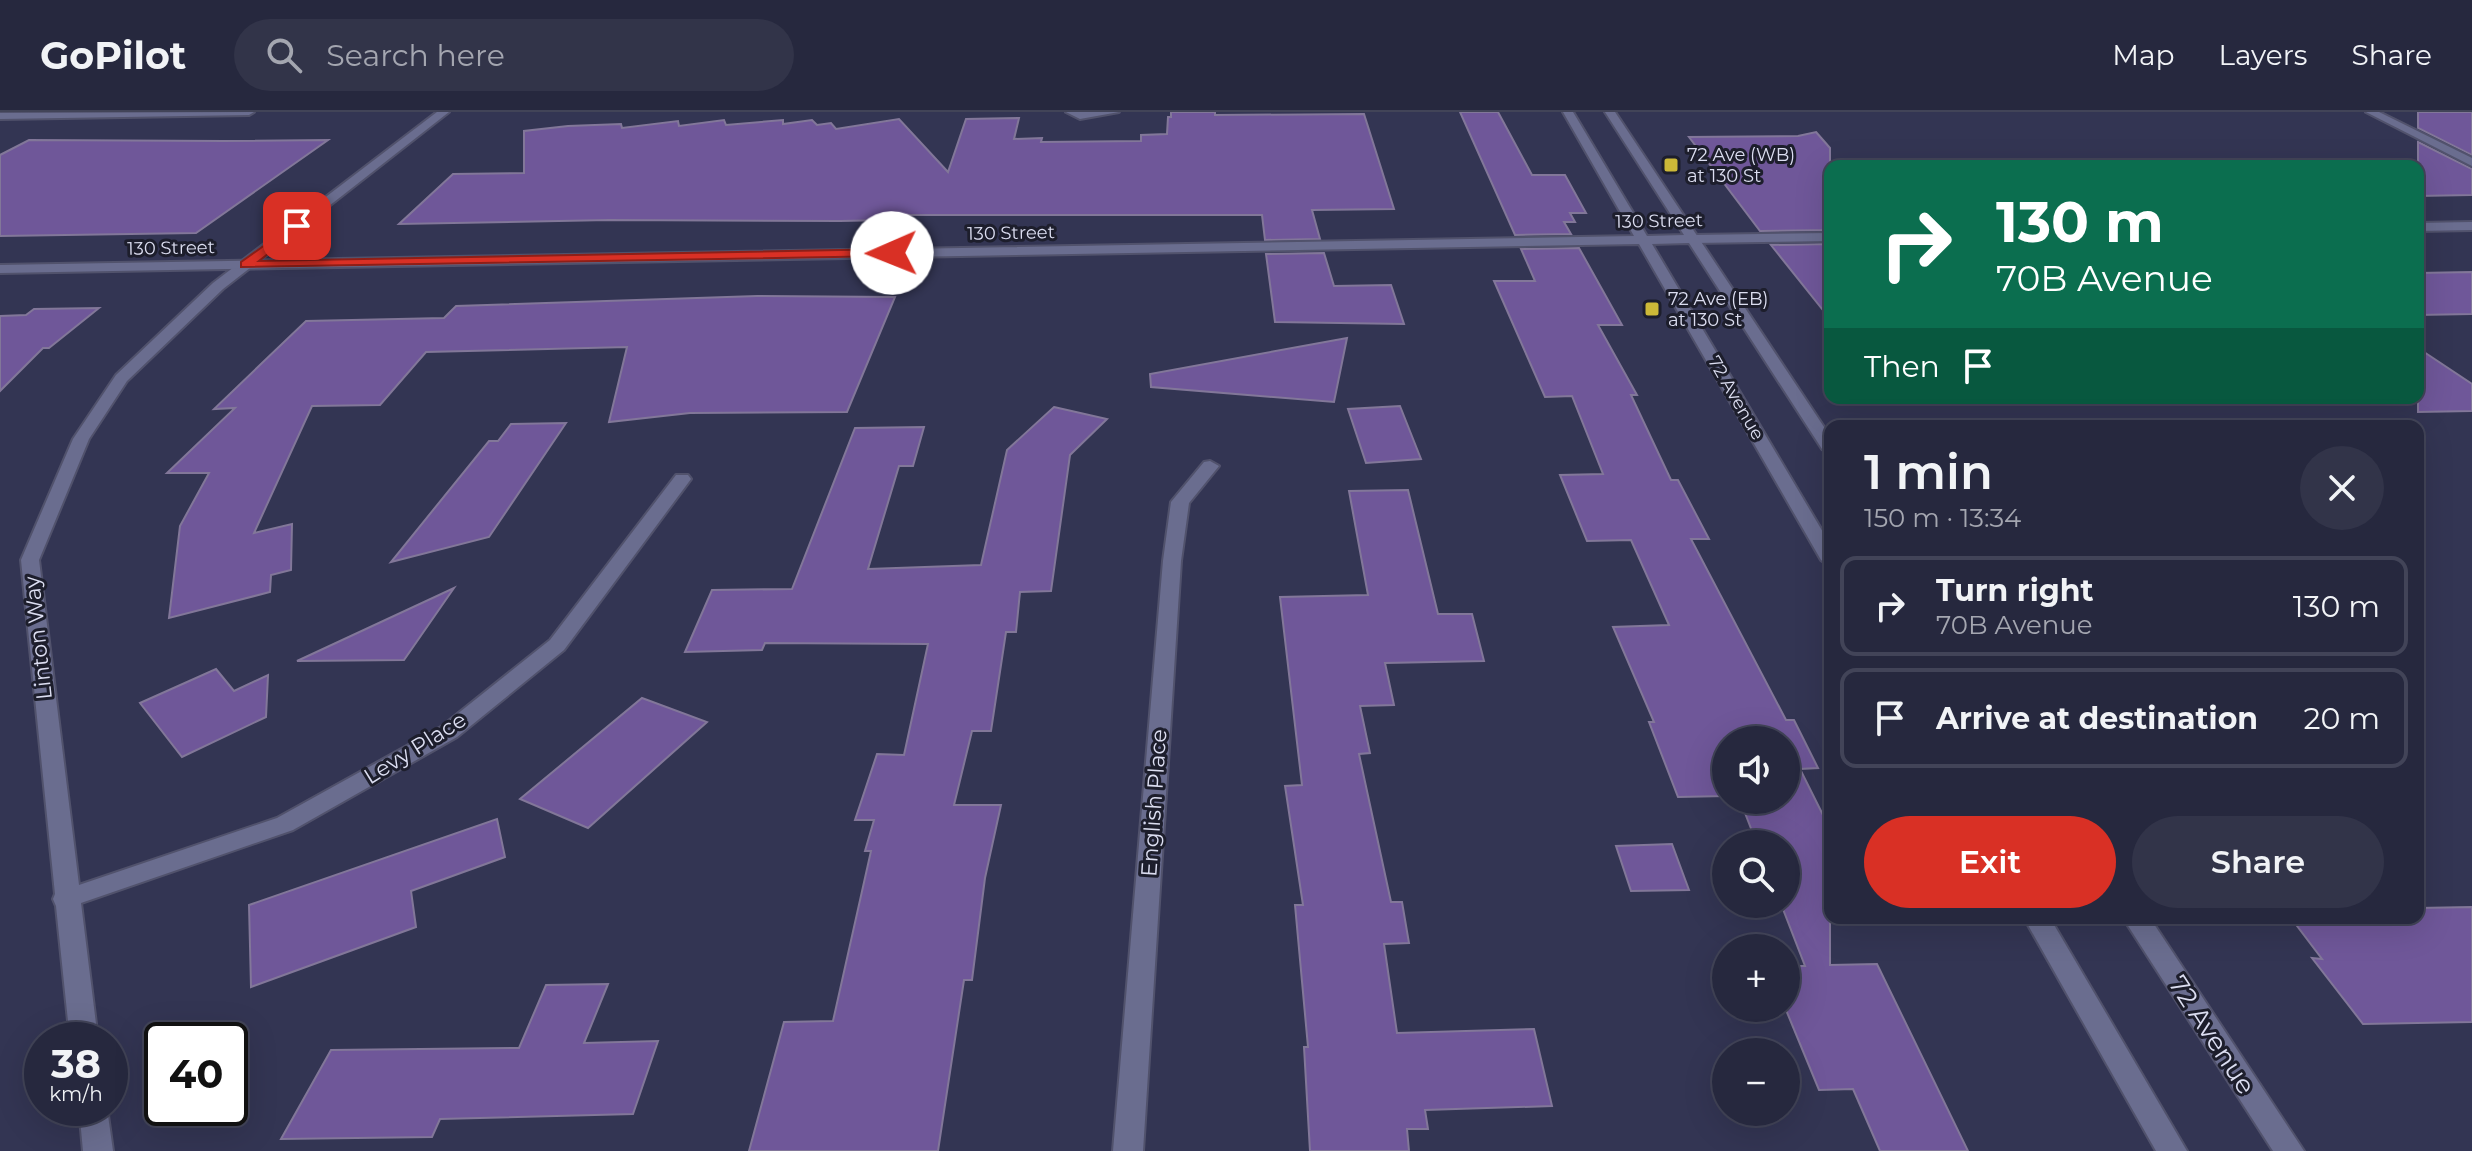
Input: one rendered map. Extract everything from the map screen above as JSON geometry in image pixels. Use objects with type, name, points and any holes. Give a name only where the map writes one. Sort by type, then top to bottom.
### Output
[{"type":"street","points":[[0,116],[249,112]]},
{"type":"street","name":"Linton Way","points":[[82,1022],[65,899],[30,560],[81,439],[121,378],[218,286],[444,112]]},
{"type":"street","points":[[1071,112],[1080,116],[1114,112]]},
{"type":"street","name":"72 Avenue","points":[[1568,112],[1824,550]]},
{"type":"street","points":[[1610,112],[1824,440]]},
{"type":"street","points":[[2371,112],[2472,163]]},
{"type":"street","points":[[2424,227],[2472,226]]},
{"type":"street","name":"130 Street","points":[[0,269],[1824,237]]},
{"type":"street","name":"English Place","points":[[1128,1151],[1172,561],[1180,502],[1210,466]]},
{"type":"street","name":"Levy Place","points":[[65,899],[285,824],[449,732],[557,645],[682,479]]},
{"type":"street","points":[[2040,924],[2172,1151]]},
{"type":"street","name":"72 Avenue","points":[[2140,924],[2289,1151]]},
{"type":"street","points":[[95,1126],[98,1151]]},
{"type":"building","points":[[1171,112],[1215,112],[1215,115],[1364,114],[1394,209],[1312,210],[1320,239],[1265,240],[1262,215],[890,215],[888,220],[840,221],[609,220],[399,224],[453,174],[524,173],[524,131],[621,124],[622,128],[678,121],[679,126],[724,120],[726,125],[812,120],[817,125],[831,123],[836,129],[899,119],[948,172],[966,119],[1019,118],[1014,139],[1042,138],[1041,142],[1141,141],[1141,135],[1167,134]]},
{"type":"building","points":[[1460,112],[1498,112],[1532,175],[1565,175],[1586,213],[1570,213],[1575,222],[1564,222],[1571,234],[1515,235]]},
{"type":"building","points":[[2418,112],[2472,112],[2472,155],[2418,128]]},
{"type":"building","points":[[1816,132],[1830,148],[1830,160],[1824,160],[1824,230],[1760,231],[1689,137],[1798,136]]},
{"type":"building","points":[[29,140],[328,140],[196,233],[0,236],[0,155]]},
{"type":"building","points":[[2418,142],[2472,169],[2472,195],[2424,196],[2424,160],[2418,160]]},
{"type":"building","points":[[1824,244],[1824,311],[1771,245]]},
{"type":"building","points":[[1579,248],[1622,325],[1598,325],[1637,395],[1631,395],[1671,480],[1678,480],[1709,539],[1691,539],[1786,720],[1794,720],[1797,726],[1712,726],[1712,796],[1678,797],[1649,722],[1654,722],[1613,627],[1669,625],[1631,540],[1587,541],[1560,475],[1603,474],[1572,396],[1545,397],[1494,281],[1535,281],[1521,249]]},
{"type":"building","points":[[1324,253],[1334,286],[1391,285],[1404,324],[1275,322],[1266,254]]},
{"type":"building","points":[[2472,272],[2472,314],[2424,315],[2424,273]]},
{"type":"building","points":[[757,296],[895,297],[847,412],[690,413],[609,422],[627,347],[426,352],[380,405],[312,406],[254,533],[292,524],[291,570],[271,575],[270,592],[169,618],[180,526],[209,473],[167,473],[235,408],[214,409],[306,321],[444,318],[456,306]]},
{"type":"building","points":[[99,308],[49,348],[43,348],[0,391],[0,316],[26,315],[34,309]]},
{"type":"building","points":[[1347,338],[1334,402],[1151,387],[1150,374]]},
{"type":"building","points":[[2424,352],[2472,384],[2472,411],[2418,412],[2418,404],[2424,404]]},
{"type":"building","points":[[1400,406],[1421,459],[1366,463],[1348,409]]},
{"type":"building","points":[[1054,407],[1107,419],[1070,455],[1051,591],[1020,592],[1016,632],[1006,632],[991,731],[972,731],[954,805],[1001,805],[985,878],[972,980],[964,980],[938,1151],[749,1151],[784,1022],[833,1021],[871,851],[865,851],[874,820],[855,820],[877,754],[904,755],[928,644],[765,643],[762,650],[685,652],[712,590],[792,589],[855,428],[924,427],[913,466],[899,466],[868,569],[981,565],[1007,450]]},
{"type":"building","points":[[566,423],[489,537],[391,562],[489,441],[498,441],[511,424]]},
{"type":"building","points":[[1408,490],[1438,614],[1472,614],[1484,661],[1385,663],[1394,705],[1360,706],[1370,753],[1359,754],[1391,902],[1402,902],[1409,943],[1384,944],[1397,1033],[1534,1029],[1552,1106],[1425,1110],[1428,1129],[1407,1129],[1409,1151],[1310,1151],[1304,1047],[1308,1047],[1295,905],[1303,905],[1285,786],[1302,785],[1280,597],[1368,595],[1349,491]]},
{"type":"building","points":[[454,588],[404,660],[297,661]]},
{"type":"building","points":[[216,669],[234,691],[268,675],[266,717],[182,757],[140,703]]},
{"type":"building","points":[[642,698],[707,722],[588,828],[520,799]]},
{"type":"building","points":[[1800,732],[1818,768],[1800,769]]},
{"type":"building","points":[[1800,769],[1824,817],[1824,924],[1830,924],[1830,965],[1877,964],[1968,1151],[1880,1151],[1853,1089],[1819,1090],[1791,1022],[1800,1022],[1800,966],[1805,966],[1800,953],[1800,934],[1793,934],[1786,918],[1800,918],[1800,830],[1752,830],[1745,814],[1800,814]]},
{"type":"building","points":[[497,819],[505,857],[411,891],[416,927],[251,987],[249,905]]},
{"type":"building","points":[[1672,844],[1689,890],[1631,891],[1616,846]]},
{"type":"building","points":[[2472,907],[2472,1022],[2363,1024],[2312,958],[2322,959],[2296,924],[2424,924],[2424,908]]},
{"type":"building","points":[[608,984],[584,1043],[658,1041],[633,1114],[440,1119],[432,1137],[281,1139],[331,1050],[519,1048],[546,985]]},
{"type":"place","name":"72 Ave (WB) at 130 St","points":[[1671,165]]},
{"type":"place","name":"72 Ave (EB) at 130 St","points":[[1652,309]]},
{"type":"route","points":[[297,226],[246,264],[892,253]]}]
